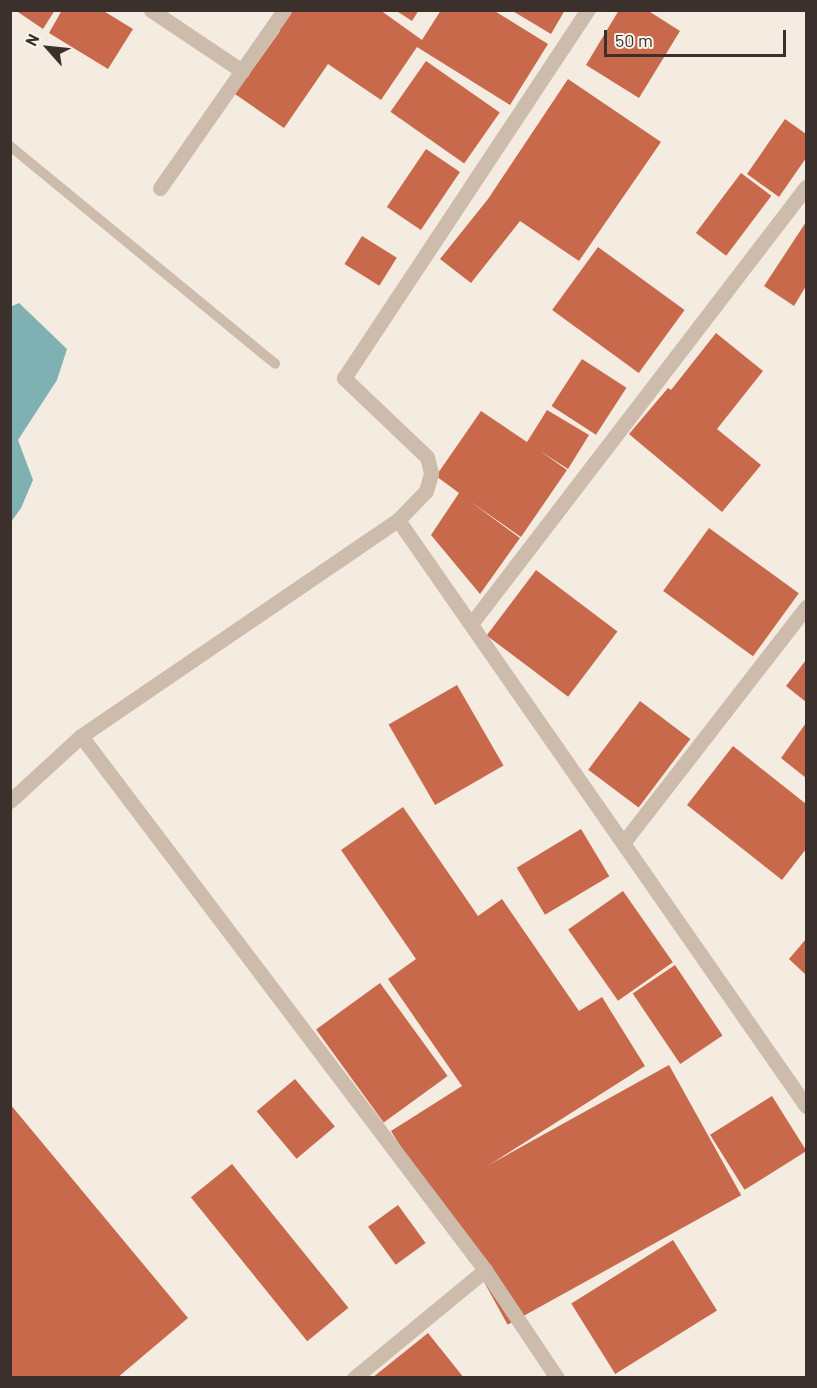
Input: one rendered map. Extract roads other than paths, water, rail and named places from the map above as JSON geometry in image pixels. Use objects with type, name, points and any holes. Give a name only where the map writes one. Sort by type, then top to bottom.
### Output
[{"type":"street","points":[[151,10],[242,71]]},
{"type":"street","points":[[160,188],[284,10]]},
{"type":"street","points":[[10,801],[81,736],[398,520],[426,491],[431,473],[427,457],[344,378],[588,10]]},
{"type":"street","points":[[471,624],[807,187]]},
{"type":"street","points":[[398,520],[807,1106]]},
{"type":"street","points":[[623,843],[807,607]]},
{"type":"street","points":[[81,736],[484,1270],[557,1377]]},
{"type":"street","points":[[354,1377],[484,1270]]},
{"type":"lane","points":[[10,146],[276,364]]},
{"type":"water","points":[[19,303],[67,349],[57,380],[18,440],[33,480],[21,508],[11,522],[10,307]]}]
